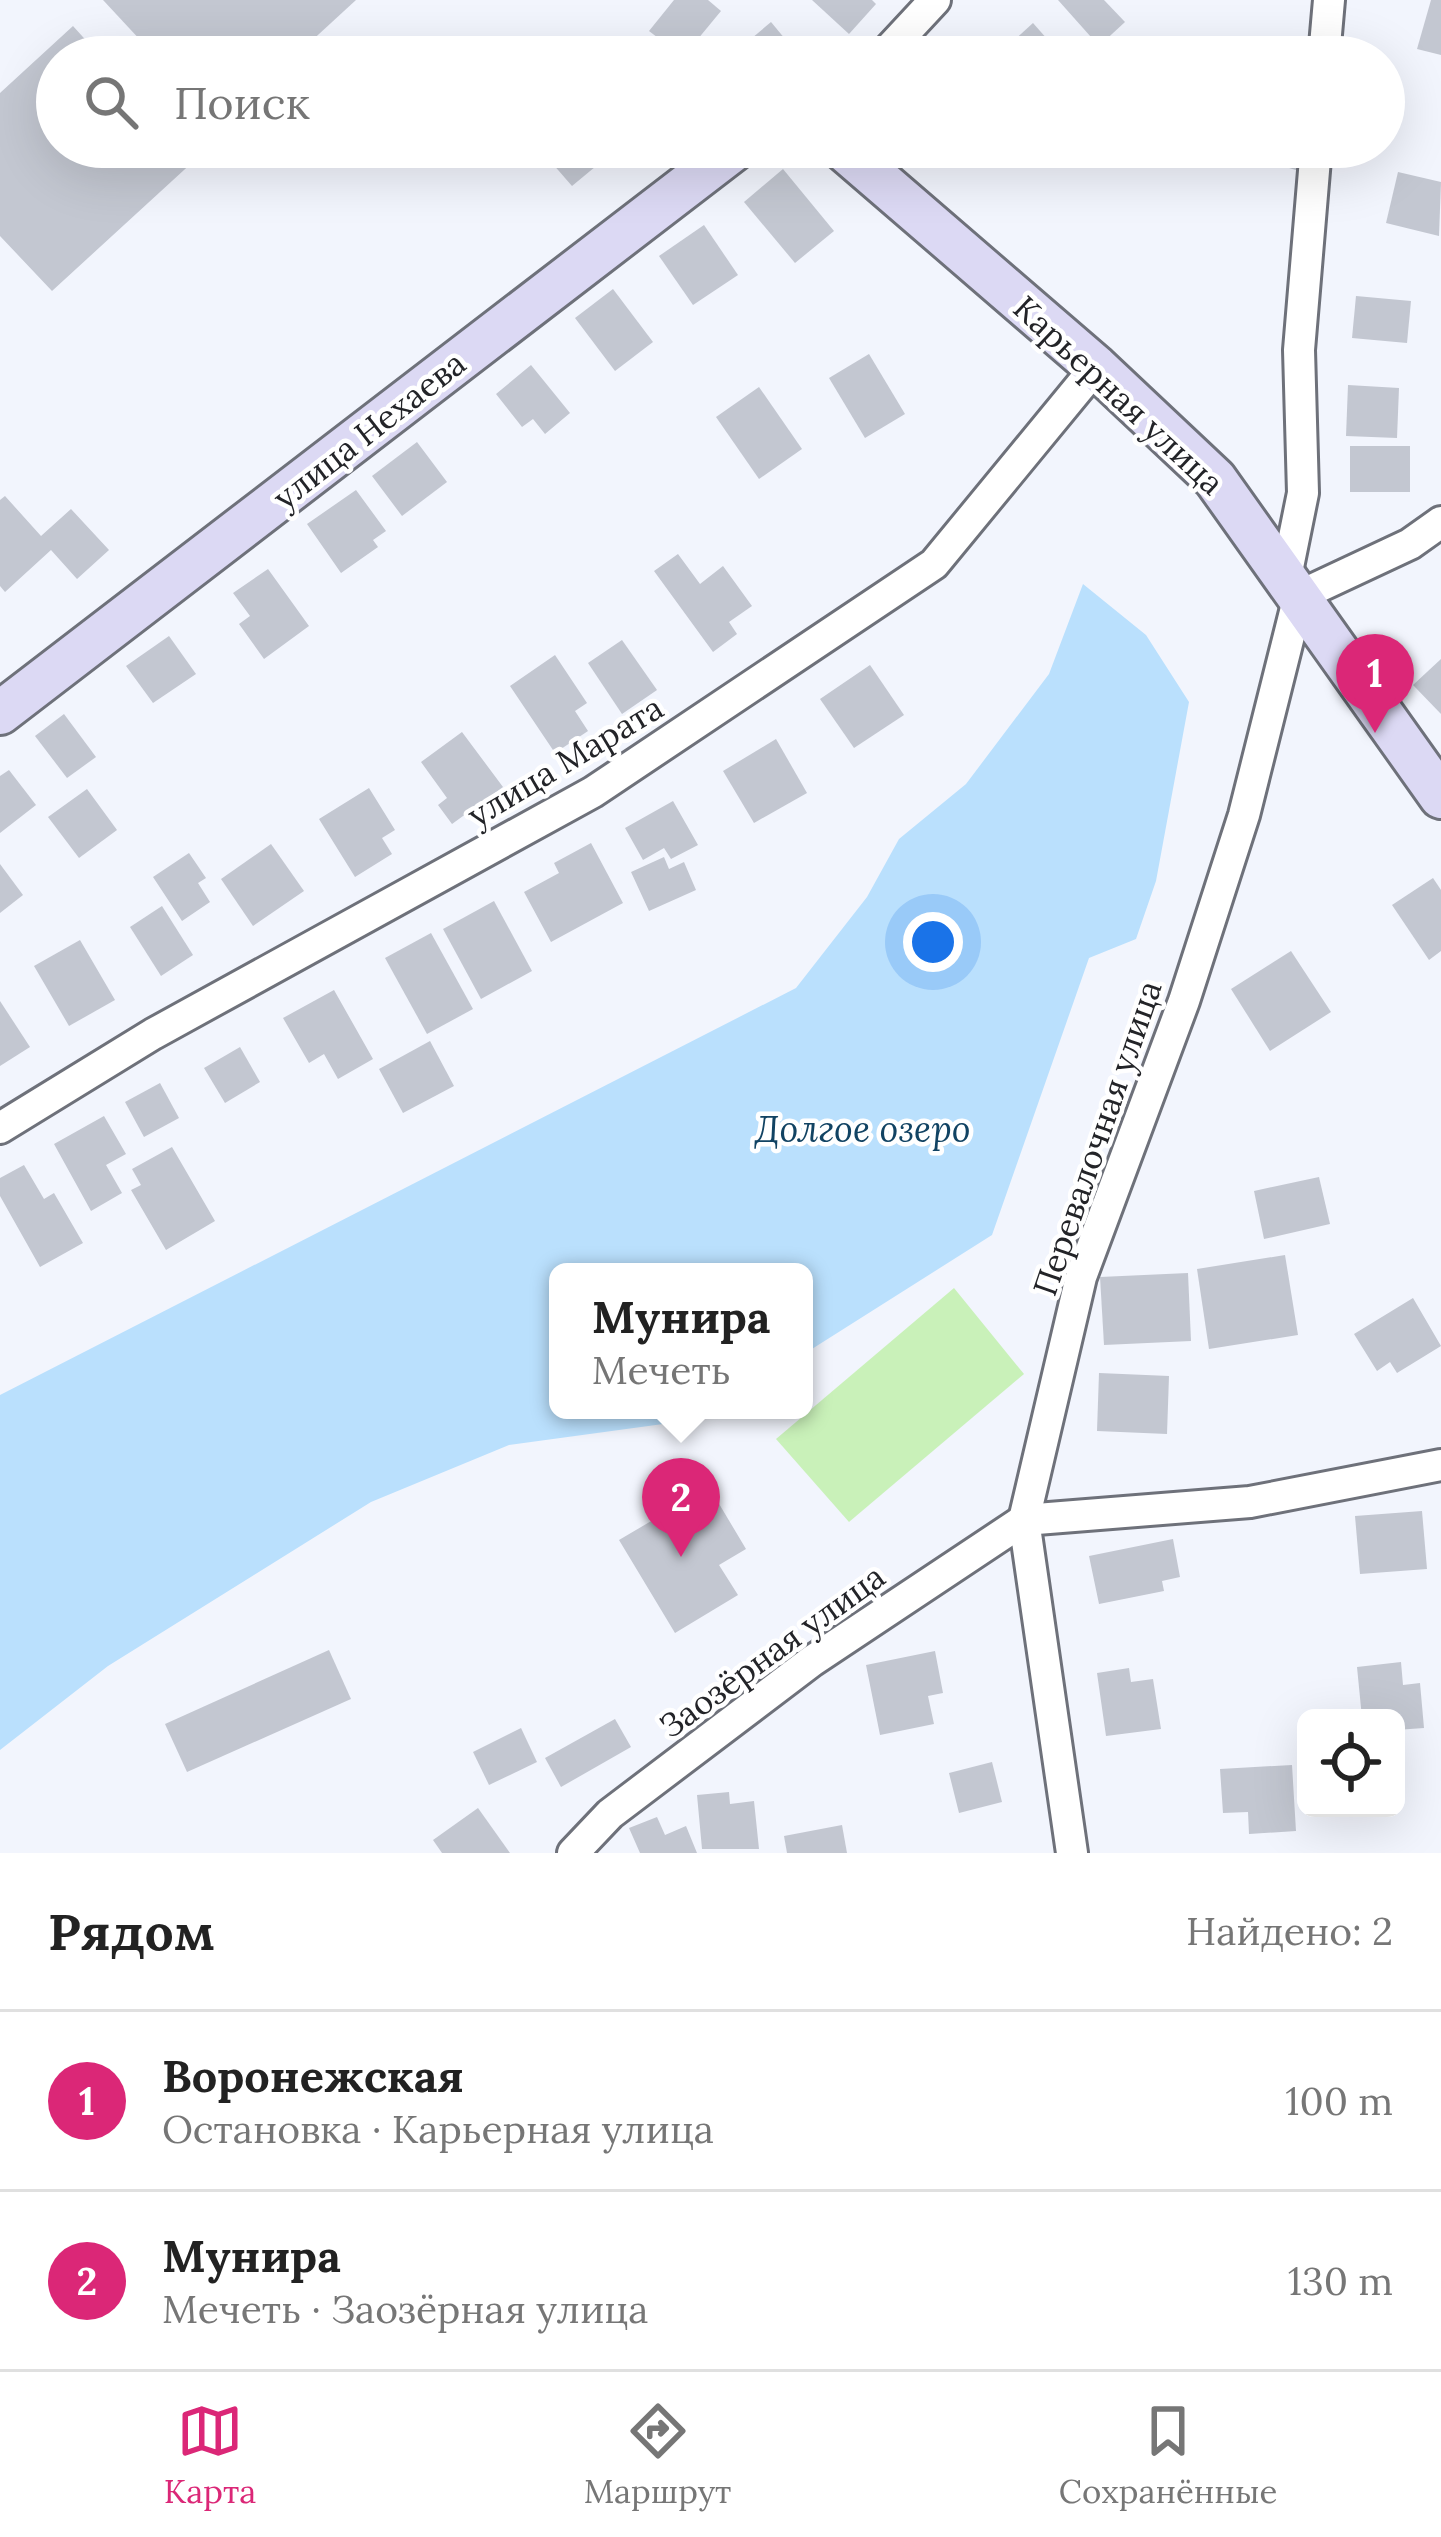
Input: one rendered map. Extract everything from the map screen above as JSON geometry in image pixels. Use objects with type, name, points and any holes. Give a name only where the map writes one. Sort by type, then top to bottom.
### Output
[{"type":"street","points":[[902,36],[935,0]]},
{"type":"street","points":[[1326,36],[1329,0]]},
{"type":"street","name":"улица Нехаева","points":[[0,712],[710,168]]},
{"type":"street","name":"Карьерная улица","points":[[865,168],[1096,367],[1215,479],[1441,797]]},
{"type":"street","name":"Перевалочная улица","points":[[1072,1853],[1024,1520],[1081,1277],[1184,1001],[1244,815],[1292,587],[1303,493],[1299,350],[1314,168]]},
{"type":"street","name":"улица Марата","points":[[0,1128],[153,1034],[593,792],[934,564],[1096,367]]},
{"type":"street","points":[[1292,587],[1410,544],[1441,522]]},
{"type":"street","points":[[1024,1520],[1250,1502],[1441,1465]]},
{"type":"street","name":"Заозёрная улица","points":[[573,1853],[610,1814],[812,1661],[1024,1520]]},
{"type":"green space","points":[[954,1288],[1024,1374],[849,1522],[776,1439],[800,1419],[813,1419],[813,1408]]},
{"type":"water","name":"Долгое озеро","points":[[1083,584],[1146,635],[1189,702],[1156,881],[1136,939],[1089,958],[992,1235],[813,1348],[813,1263],[549,1263],[549,1419],[679,1419],[509,1445],[371,1502],[108,1666],[0,1750],[0,1395],[796,988],[867,897],[899,839],[966,784],[1049,674]]},
{"type":"building","points":[[103,0],[356,0],[317,36],[136,36]]},
{"type":"building","points":[[674,0],[708,0],[721,11],[700,36],[656,36],[649,31]]},
{"type":"building","points":[[812,0],[872,0],[876,4],[849,34]]},
{"type":"building","points":[[1058,0],[1104,0],[1125,22],[1110,36],[1090,36]]},
{"type":"building","points":[[1431,0],[1441,0],[1441,55],[1417,49]]},
{"type":"building","points":[[771,22],[783,36],[754,36]]},
{"type":"building","points":[[1033,23],[1044,36],[1019,36]]},
{"type":"building","points":[[73,26],[82,36],[62,36]]},
{"type":"building","points":[[36,60],[36,168],[186,168],[52,291],[0,236],[0,93]]},
{"type":"building","points":[[556,168],[594,168],[572,186]]},
{"type":"building","points":[[783,169],[834,231],[795,263],[744,202]]},
{"type":"building","points":[[1398,172],[1441,182],[1439,236],[1386,223]]},
{"type":"building","points":[[704,225],[738,275],[693,305],[659,256]]},
{"type":"building","points":[[613,289],[653,342],[615,371],[575,318]]},
{"type":"building","points":[[1356,296],[1411,301],[1407,343],[1352,338]]},
{"type":"building","points":[[869,354],[905,414],[865,438],[829,378]]},
{"type":"building","points":[[531,365],[570,413],[545,434],[533,419],[522,427],[496,394]]},
{"type":"building","points":[[1348,385],[1399,388],[1397,438],[1346,436]]},
{"type":"building","points":[[759,387],[802,449],[759,479],[716,417]]},
{"type":"building","points":[[417,442],[447,482],[402,516],[372,476]]},
{"type":"building","points":[[1350,446],[1410,446],[1410,492],[1350,492]]},
{"type":"building","points":[[356,490],[386,531],[373,540],[378,547],[341,573],[307,524]]},
{"type":"building","points":[[5,496],[41,536],[71,509],[109,550],[77,579],[51,550],[5,592],[0,586],[0,500]]},
{"type":"building","points":[[678,554],[700,584],[723,566],[752,606],[729,622],[737,634],[713,652],[654,571]]},
{"type":"building","points":[[268,569],[309,626],[264,659],[239,624],[250,616],[233,593]]},
{"type":"building","points":[[169,636],[196,674],[153,703],[126,666]]},
{"type":"building","points":[[622,640],[657,690],[622,714],[588,663]]},
{"type":"building","points":[[555,655],[587,703],[575,711],[588,731],[555,753],[510,686]]},
{"type":"building","points":[[1441,659],[1441,714],[1413,685]]},
{"type":"building","points":[[870,665],[904,715],[854,748],[820,699]]},
{"type":"building","points":[[64,714],[96,757],[67,778],[35,736]]},
{"type":"building","points":[[462,732],[503,787],[452,824],[438,805],[447,798],[421,762]]},
{"type":"building","points":[[776,739],[807,793],[754,823],[723,771]]},
{"type":"building","points":[[9,770],[36,805],[0,833],[0,776]]},
{"type":"building","points":[[369,788],[395,830],[382,838],[392,854],[355,877],[319,819]]},
{"type":"building","points":[[87,789],[117,830],[79,858],[48,817]]},
{"type":"building","points":[[673,801],[698,845],[671,859],[664,848],[643,860],[625,828]]},
{"type":"building","points":[[591,843],[623,903],[551,942],[524,892],[559,873],[554,863]]},
{"type":"building","points":[[271,844],[304,891],[253,926],[221,879]]},
{"type":"building","points":[[189,853],[206,878],[198,883],[210,902],[182,921],[153,877]]},
{"type":"building","points":[[664,857],[669,869],[684,862],[696,890],[649,911],[631,872]]},
{"type":"building","points":[[0,864],[23,895],[0,913]]},
{"type":"building","points":[[1433,878],[1441,890],[1441,951],[1429,960],[1392,905]]},
{"type":"building","points":[[494,901],[532,971],[481,999],[443,929]]},
{"type":"building","points":[[162,906],[193,955],[161,976],[130,927]]},
{"type":"building","points":[[431,933],[473,1009],[427,1034],[385,958]]},
{"type":"building","points":[[80,940],[115,1000],[69,1026],[34,966]]},
{"type":"building","points":[[1291,951],[1331,1012],[1270,1051],[1231,989]]},
{"type":"building","points":[[334,990],[373,1059],[338,1079],[324,1054],[309,1063],[283,1018]]},
{"type":"building","points":[[0,1001],[30,1047],[0,1066]]},
{"type":"building","points":[[430,1041],[454,1086],[403,1113],[379,1069]]},
{"type":"building","points":[[240,1047],[260,1082],[225,1103],[204,1068]]},
{"type":"building","points":[[160,1083],[179,1118],[144,1137],[125,1102]]},
{"type":"building","points":[[104,1116],[126,1154],[106,1165],[122,1193],[91,1211],[54,1144]]},
{"type":"building","points":[[172,1147],[215,1221],[166,1250],[131,1190],[141,1185],[132,1169]]},
{"type":"building","points":[[24,1165],[44,1199],[54,1193],[83,1243],[40,1267],[0,1196],[0,1178]]},
{"type":"building","points":[[1319,1177],[1330,1224],[1264,1239],[1254,1191]]},
{"type":"building","points":[[1285,1255],[1298,1335],[1209,1349],[1197,1269]]},
{"type":"building","points":[[1188,1273],[1191,1341],[1104,1345],[1100,1277]]},
{"type":"building","points":[[1413,1298],[1441,1346],[1397,1373],[1390,1362],[1377,1371],[1354,1334]]},
{"type":"building","points":[[1099,1373],[1169,1376],[1167,1434],[1097,1431]]},
{"type":"building","points":[[709,1487],[746,1549],[719,1565],[738,1595],[675,1633],[619,1540]]},
{"type":"building","points":[[1422,1511],[1427,1569],[1360,1574],[1355,1516]]},
{"type":"building","points":[[1173,1539],[1180,1577],[1162,1581],[1164,1591],[1099,1604],[1089,1556]]},
{"type":"building","points":[[329,1650],[351,1699],[187,1772],[165,1724]]},
{"type":"building","points":[[935,1651],[943,1693],[928,1696],[934,1724],[880,1735],[866,1665]]},
{"type":"building","points":[[1401,1662],[1403,1685],[1420,1683],[1424,1728],[1405,1729],[1405,1709],[1361,1709],[1357,1667]]},
{"type":"building","points":[[1129,1668],[1131,1682],[1153,1679],[1161,1729],[1106,1736],[1097,1673]]},
{"type":"building","points":[[615,1719],[631,1747],[561,1787],[545,1758]]},
{"type":"building","points":[[521,1728],[537,1762],[489,1785],[473,1752]]},
{"type":"building","points":[[992,1762],[1002,1802],[959,1813],[949,1773]]},
{"type":"building","points":[[1292,1765],[1296,1831],[1249,1834],[1248,1812],[1223,1813],[1220,1769]]},
{"type":"building","points":[[729,1792],[730,1804],[754,1801],[759,1849],[702,1849],[697,1795]]},
{"type":"building","points":[[478,1808],[510,1853],[442,1853],[433,1840]]},
{"type":"building","points":[[657,1817],[665,1835],[686,1826],[697,1853],[640,1853],[629,1828]]},
{"type":"building","points":[[842,1825],[847,1853],[787,1853],[784,1836]]},
{"type":"place","name":"Воронежская","points":[[1375,733]]},
{"type":"place","name":"Мунира","points":[[681,1557]]}]
